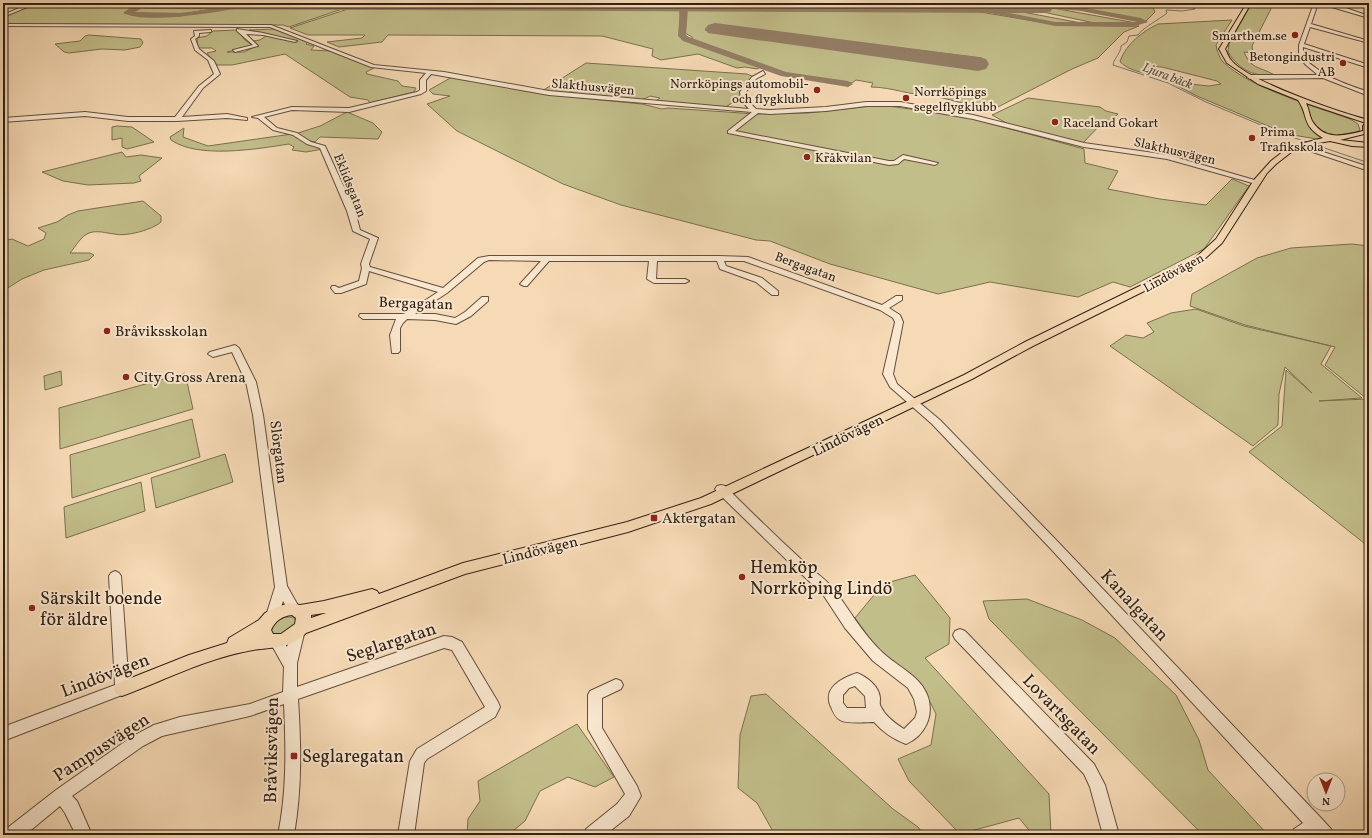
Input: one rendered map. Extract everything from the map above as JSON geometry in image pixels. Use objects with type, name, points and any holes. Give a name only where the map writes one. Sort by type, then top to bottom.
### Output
[{"type":"main road","points":[[1249,3],[1225,44],[1226,53],[1233,62],[1253,77],[1307,101],[1350,117],[1368,128]]},
{"type":"main road","points":[[1253,77],[1307,101]]},
{"type":"main road","points":[[1300,98],[1303,102],[1309,120],[1315,129],[1335,140],[1350,144],[1369,145]]},
{"type":"main road","name":"Lindövägen","points":[[297,610],[324,607],[628,527],[662,516],[724,491],[1196,262],[1222,237],[1265,169],[1280,157],[1311,145],[1335,140],[1368,128]]},
{"type":"main road","name":"Lindövägen","points":[[299,631],[441,576]]},
{"type":"main road","points":[[283,610],[297,610],[304,618],[299,631],[291,638],[274,641],[264,634],[268,621],[283,610]]},
{"type":"main road","name":"Lindövägen","points":[[220,651],[268,621]]},
{"type":"main road","name":"Lindövägen","points":[[122,689],[220,651],[247,644],[274,641]]},
{"type":"street","points":[[3,16],[35,3]]},
{"type":"street","points":[[1316,3],[1301,45],[1301,57],[1311,68],[1324,76],[1369,94]]},
{"type":"street","points":[[1320,3],[1369,3]]},
{"type":"street","points":[[1330,4],[1369,17]]},
{"type":"street","points":[[3,25],[266,26],[275,28]]},
{"type":"street","points":[[1308,25],[1369,42]]},
{"type":"street","points":[[177,119],[200,87],[217,74],[213,62],[207,55],[198,50],[193,39],[197,36],[195,33],[275,28]]},
{"type":"street","name":"Slakthusvägen","points":[[275,28],[373,66],[428,73],[549,94],[756,112],[818,110],[866,104],[900,104],[973,117],[1084,145],[1168,157],[1256,182]]},
{"type":"street","points":[[241,31],[324,46]]},
{"type":"street","points":[[235,51],[256,46],[241,31]]},
{"type":"street","points":[[1301,45],[1369,67]]},
{"type":"street","points":[[238,121],[286,109],[349,110],[419,93],[423,91],[424,77],[428,73]]},
{"type":"street","points":[[763,73],[754,78],[743,92],[744,100],[756,112],[730,132],[889,163],[896,163],[903,157],[936,164]]},
{"type":"street","points":[[1253,77],[1324,76]]},
{"type":"street","points":[[3,120],[85,114],[124,119],[177,119],[227,116],[245,119]]},
{"type":"street","name":"Eklidsgatan","points":[[259,116],[283,132],[295,134],[303,140],[323,147],[351,211],[357,232],[374,238],[375,240],[365,264],[366,268]]},
{"type":"street","points":[[1311,145],[1369,169]]},
{"type":"street","name":"Bergagatan","points":[[444,291],[482,260],[501,257],[745,259],[883,308],[897,318],[899,322],[888,374],[892,385],[912,401]]},
{"type":"street","points":[[524,284],[548,257]]},
{"type":"street","points":[[653,258],[651,279],[654,281],[685,281]]},
{"type":"street","name":"Bergagatan","points":[[719,258],[723,267],[760,280],[775,294]]},
{"type":"street","points":[[335,288],[338,291],[363,282],[363,276],[366,268],[444,291]]},
{"type":"street","points":[[396,351],[394,335],[395,328],[399,321],[444,291]]},
{"type":"street","points":[[883,308],[899,298]]},
{"type":"street","name":"Bergagatan","points":[[363,316],[435,317],[456,321],[468,314],[485,299]]},
{"type":"street","name":"Slörgatan","points":[[213,354],[235,348],[251,382],[258,415],[281,587],[297,610]]},
{"type":"street","name":"Kanalgatan","points":[[912,401],[1049,540],[1320,830]]},
{"type":"street","points":[[724,491],[801,567],[826,589],[850,624],[878,657],[913,684],[921,697],[924,712],[921,722],[914,731],[906,737],[896,734],[878,715]]},
{"type":"street","points":[[115,576],[122,689]]},
{"type":"street","name":"Slörgatan","points":[[268,621],[281,587]]},
{"type":"street","name":"Bråviksvägen","points":[[286,835],[294,756],[290,666],[292,649],[299,631]]},
{"type":"street","name":"Lovartsgatan","points":[[960,635],[1089,769],[1097,785],[1111,835]]},
{"type":"street","name":"Bråviksvägen","points":[[274,641],[290,666]]},
{"type":"street","name":"Seglargatan","points":[[292,696],[403,655],[444,642],[452,643],[457,646],[493,707],[490,712],[422,754],[417,761],[406,835]]},
{"type":"street","points":[[592,835],[623,810],[633,796],[632,791],[595,729],[594,695],[616,685]]},
{"type":"street","name":"Lindövägen","points":[[3,734],[122,689]]},
{"type":"street","name":"Pampusvägen","points":[[12,835],[61,795],[132,745],[159,730],[180,724],[250,710],[292,696]]},
{"type":"street","points":[[61,795],[71,807],[84,835]]},
{"type":"street","points":[[1300,835],[1320,830]]},
{"type":"shaded area","points":[[37,3],[117,3],[112,6],[134,6],[124,13],[131,15],[179,16],[239,6],[348,7],[289,27],[283,25],[3,24],[3,17]]},
{"type":"shaded area","points":[[1042,3],[1141,3],[1152,6],[1155,12],[1146,21],[1084,9],[1046,6]]},
{"type":"shaded area","points":[[1252,3],[1274,3],[1252,46],[1253,53],[1244,52],[1250,62],[1254,65],[1276,76],[1261,75],[1249,72],[1238,64],[1228,52],[1229,43]]},
{"type":"shaded area","points":[[230,6],[167,15],[153,15],[133,12],[138,8]]},
{"type":"shaded area","points":[[354,7],[680,8],[680,37],[761,67],[757,69],[745,67],[737,68],[698,54],[661,60],[652,56],[653,49],[602,36],[388,35],[382,42],[339,47],[327,42],[362,38],[365,35],[308,35],[290,28]]},
{"type":"shaded area","points":[[1047,7],[1136,23],[1099,24],[1029,9],[1051,11]]},
{"type":"shaded area","points":[[686,8],[963,9],[1057,25],[1139,26],[1124,32],[1098,58],[1072,69],[994,109],[986,109],[931,95],[871,87],[873,83],[856,80],[852,83],[784,73],[693,40],[692,37],[685,33]],"holes":[[[712,25],[983,59],[976,67],[705,30]]]},
{"type":"shaded area","points":[[995,9],[1012,10],[1081,23],[1049,23],[989,12]]},
{"type":"shaded area","points":[[1232,20],[1216,45],[1218,54],[1223,62],[1249,80],[1266,88],[1350,119],[1358,124],[1360,130],[1357,132],[1317,139],[1287,134],[1197,96],[1170,82],[1209,86],[1221,84],[1217,81],[1162,67],[1147,66],[1163,74],[1147,74],[1133,70],[1120,61],[1131,43],[1158,24]]},
{"type":"shaded area","points":[[275,29],[308,42],[306,44],[314,46],[311,50],[332,51],[374,68],[366,72],[367,74],[398,81],[402,86],[416,88],[414,92],[370,103],[368,100],[350,97],[285,54],[232,65],[216,65],[207,53],[216,51],[212,48],[198,48],[197,38],[207,36],[213,31],[237,30],[245,40],[253,46],[227,52],[244,52],[257,46],[257,44],[252,41],[260,40],[269,34],[249,30]]},
{"type":"shaded area","points":[[89,35],[141,39],[143,43],[140,47],[125,50],[102,49],[69,53],[64,52],[55,44],[80,41],[85,36]]},
{"type":"shaded area","points":[[586,63],[747,74],[752,77],[745,86],[744,102],[735,101],[724,108],[654,102],[660,98],[650,96],[643,99],[623,100],[570,92],[567,94],[542,91]]},
{"type":"shaded area","points":[[452,77],[550,95],[642,104],[662,109],[668,108],[756,114],[808,113],[881,105],[967,117],[1084,149],[1085,163],[1118,171],[1108,189],[1160,199],[1206,205],[1232,179],[1249,186],[1204,249],[1130,287],[1113,282],[1078,297],[990,282],[938,294],[830,264],[770,241],[756,240],[621,205],[563,184],[457,131],[427,104],[450,96],[433,94],[429,90]]},
{"type":"shaded area","name":"Raceland Gokart","points":[[1028,98],[1100,107],[1106,111],[1118,114],[1110,121],[1102,123],[1082,144],[1008,124],[992,115]]},
{"type":"shaded area","points":[[347,112],[373,123],[382,132],[378,139],[320,137],[315,142],[306,140],[298,133],[320,126]]},
{"type":"shaded area","points":[[112,127],[132,127],[154,142],[127,149],[122,147],[122,138],[112,140]]},
{"type":"shaded area","points":[[184,128],[183,137],[208,146],[292,134],[322,147],[323,149],[306,152],[292,150],[294,147],[289,144],[228,151],[196,149],[183,146],[171,140],[170,137]]},
{"type":"shaded area","points":[[122,152],[126,157],[141,155],[162,158],[139,176],[141,181],[134,183],[88,185],[63,181],[42,172]]},
{"type":"shaded area","points":[[143,201],[161,216],[161,222],[157,225],[152,228],[125,235],[98,232],[86,234],[70,253],[90,253],[94,255],[89,260],[44,270],[22,279],[3,291],[3,241],[12,239],[28,246],[44,239],[46,233],[38,228],[57,222],[78,211]]},
{"type":"shaded area","points":[[1352,244],[1369,246],[1369,547],[1249,452],[1282,426],[1286,370],[1312,393],[1285,367],[1279,394],[1278,425],[1253,446],[1110,346],[1126,335],[1143,338],[1154,332],[1147,323],[1171,313],[1196,309],[1244,326],[1329,346],[1245,325],[1190,306],[1192,294],[1257,258],[1291,248]],"holes":[[[1331,346],[1335,347],[1325,365],[1367,399],[1319,401],[1362,398],[1321,364]]]},
{"type":"shaded area","points":[[61,371],[62,385],[45,390],[44,376]]},
{"type":"shaded area","points":[[185,373],[193,409],[60,449],[59,408]]},
{"type":"shaded area","points":[[192,419],[200,457],[72,498],[70,455]]},
{"type":"shaded area","points":[[225,454],[233,482],[156,508],[151,478]]},
{"type":"shaded area","points":[[141,482],[145,511],[66,538],[64,507]]},
{"type":"shaded area","points":[[915,575],[950,618],[949,644],[925,658],[1049,794],[1051,835],[1033,835],[1019,818],[960,834],[909,781],[898,759],[931,745],[936,714],[921,684],[881,654],[855,618],[883,584]]},
{"type":"shaded area","points":[[1027,599],[1082,620],[1115,638],[1176,695],[1199,740],[1208,770],[1268,835],[1203,835],[989,619],[983,601]]},
{"type":"shaded area","points":[[286,617],[293,617],[297,622],[289,634],[273,635],[271,630],[273,625]]},
{"type":"shaded area","points":[[766,694],[893,809],[918,827],[924,835],[775,835],[757,803],[738,788],[740,735],[751,696]]},
{"type":"shaded area","points":[[577,724],[614,777],[595,787],[568,777],[540,791],[525,821],[508,835],[467,835],[468,819],[480,801],[478,781]]},
{"type":"waterway","name":"Ljura bäck","points":[[1232,3],[1216,7],[1189,6],[1195,9],[1182,11],[1166,10],[1167,13],[1138,35],[1129,36],[1127,42],[1121,46],[1113,65],[1168,83],[1206,102],[1280,133],[1369,163]]},
{"type":"taxiway","points":[[160,3],[140,6],[128,12],[135,14],[186,15],[257,3]]},
{"type":"taxiway","points":[[1006,6],[1018,6],[1022,3]]},
{"type":"taxiway","points":[[656,5],[684,8]]},
{"type":"taxiway","points":[[684,8],[709,5]]},
{"type":"taxiway","points":[[967,6],[1055,24],[1132,25],[1144,22],[1141,20],[1081,9],[1044,6]]},
{"type":"taxiway","points":[[684,8],[682,36],[686,39],[784,74],[848,84]]},
{"type":"runway","points":[[145,3],[1044,7]]},
{"type":"runway","points":[[715,29],[978,64]]},
{"type":"place","name":"Smarthem.se","points":[[1295,35]]},
{"type":"place","name":"Betongindustri AB","points":[[1343,63]]},
{"type":"place","name":"Norrköpings automobil- och flygklubb","points":[[817,90]]},
{"type":"place","name":"Norrköpings segelflygklubb","points":[[906,98]]},
{"type":"place","name":"Raceland Gokart","points":[[1055,122]]},
{"type":"place","name":"Prima Trafikskola","points":[[1252,138]]},
{"type":"place","name":"Kråkvilan","points":[[807,157]]},
{"type":"place","name":"Bråviksskolan","points":[[107,331]]},
{"type":"place","name":"City Gross Arena","points":[[126,377]]},
{"type":"place","name":"Aktergatan","points":[[654,518]]},
{"type":"place","name":"Hemköp Norrköping Lindö","points":[[742,577]]},
{"type":"place","name":"Särskilt boende för äldre","points":[[32,608]]},
{"type":"place","name":"Seglaregatan","points":[[294,756]]}]
